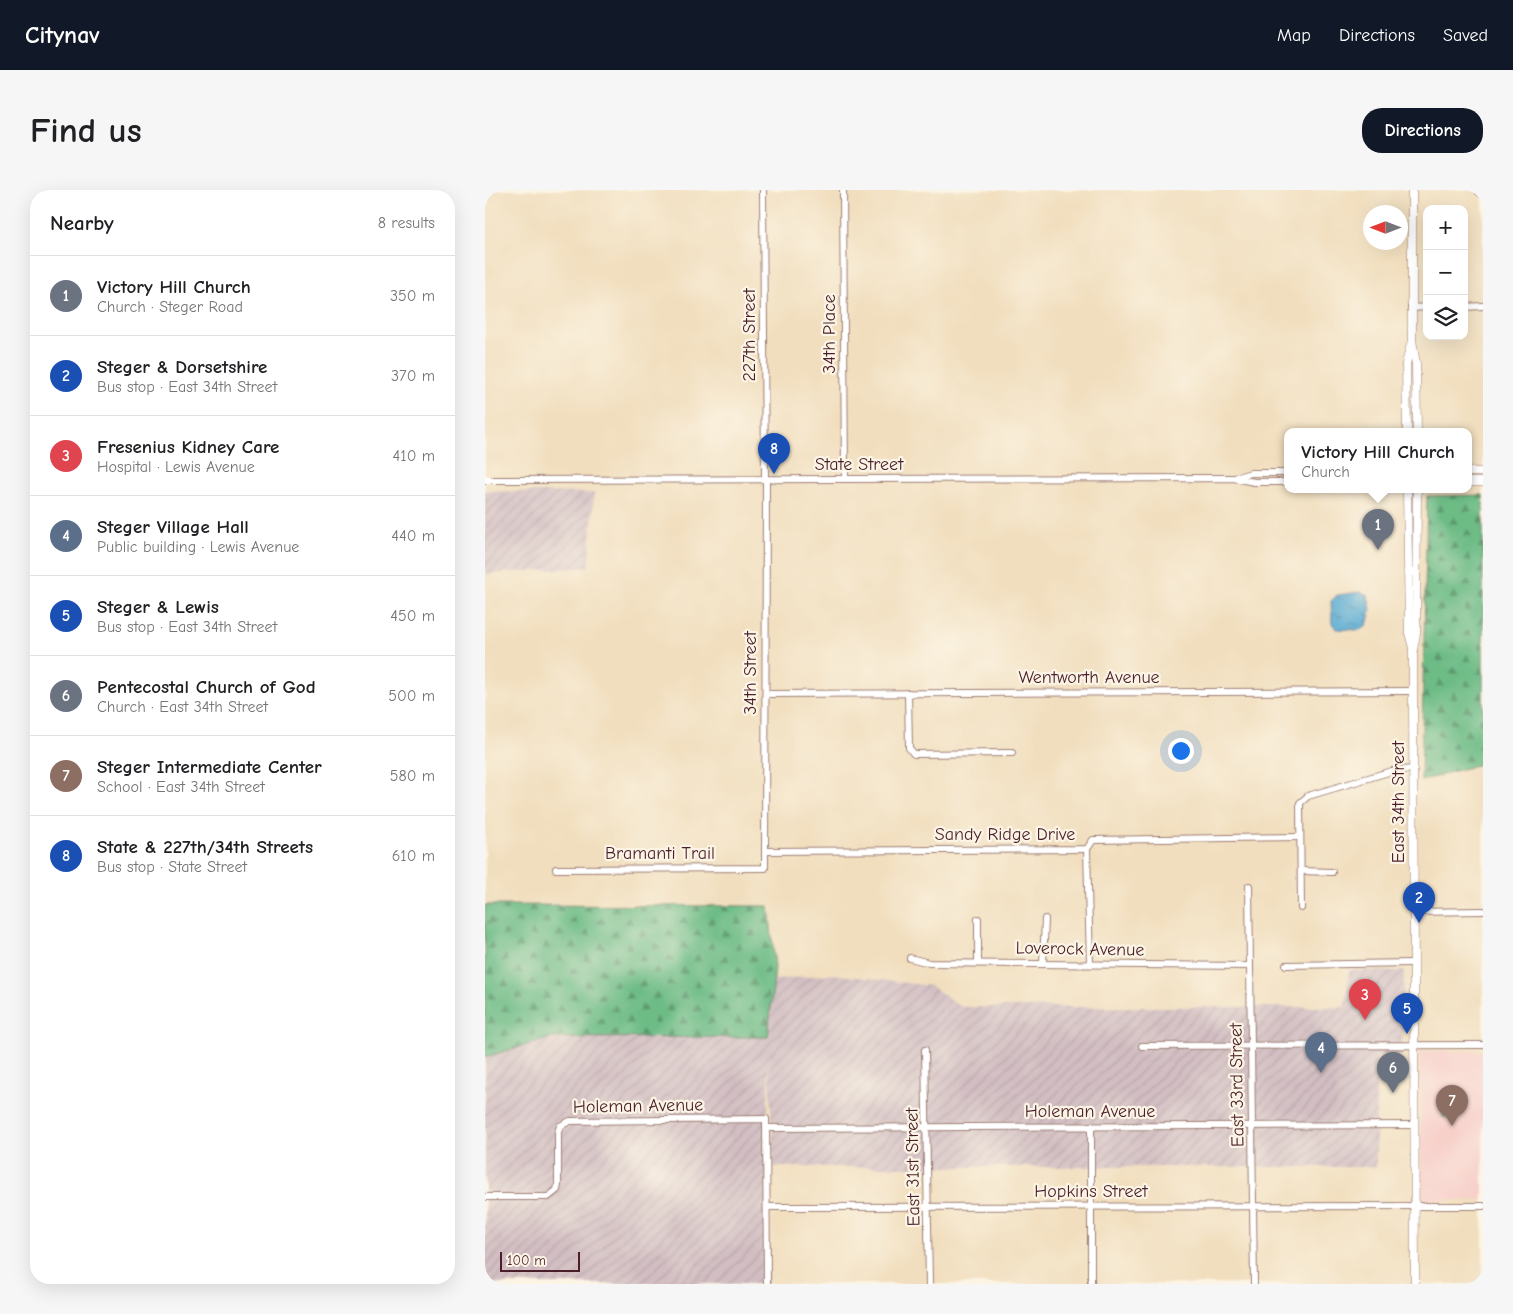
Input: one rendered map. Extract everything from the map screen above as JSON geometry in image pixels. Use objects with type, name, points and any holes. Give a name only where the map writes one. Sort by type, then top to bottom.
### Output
[{"type":"street","name":"227th Street","points":[[763,190],[765,479]]},
{"type":"street","name":"34th Place","points":[[843,190],[845,479]]},
{"type":"street","points":[[1412,190],[1411,308],[1412,340],[1416,364],[1417,428]]},
{"type":"street","points":[[1468,306],[1483,306]]},
{"type":"street","points":[[1411,308],[1423,308]]},
{"type":"street","points":[[1407,428],[1406,364],[1412,340]]},
{"type":"street","name":"State Street","points":[[1234,478],[1251,473],[1284,473]]},
{"type":"street","name":"State Street","points":[[485,480],[1234,478],[1254,482],[1284,482]]},
{"type":"street","name":"34th Street","points":[[765,479],[765,868]]},
{"type":"street","points":[[1407,493],[1409,633],[1413,650]]},
{"type":"street","points":[[1413,650],[1416,634],[1417,493]]},
{"type":"street","name":"East 34th Street","points":[[1413,650],[1415,1284]]},
{"type":"street","name":"Wentworth Avenue","points":[[765,694],[1413,691]]},
{"type":"street","points":[[908,693],[909,748],[914,754],[1012,753]]},
{"type":"street","points":[[1301,908],[1300,803],[1308,796],[1392,771],[1413,769]]},
{"type":"street","name":"Sandy Ridge Drive","points":[[765,851],[1087,849],[1093,840],[1300,837]]},
{"type":"street","points":[[1087,849],[1090,964]]},
{"type":"street","name":"Bramanti Trail","points":[[556,869],[765,868]]},
{"type":"street","points":[[1301,871],[1332,872]]},
{"type":"street","name":"East 33rd Street","points":[[1249,886],[1254,1284]]},
{"type":"street","points":[[1414,912],[1483,911]]},
{"type":"street","points":[[978,919],[979,963]]},
{"type":"street","points":[[1043,963],[1045,919]]},
{"type":"street","name":"Loverock Avenue","points":[[910,958],[929,964],[1043,963],[1251,966]]},
{"type":"street","points":[[1286,965],[1414,963]]},
{"type":"street","points":[[1142,1046],[1251,1044],[1483,1045]]},
{"type":"street","name":"East 31st Street","points":[[925,1050],[928,1127],[929,1284]]},
{"type":"street","name":"Holeman Avenue","points":[[485,1197],[548,1197],[553,1194],[558,1185],[558,1132],[560,1126],[570,1121],[766,1119],[766,1128],[1414,1125]]},
{"type":"street","points":[[1091,1126],[1091,1284]]},
{"type":"street","points":[[766,1128],[767,1284]]},
{"type":"street","name":"Hopkins Street","points":[[767,1207],[1483,1206]]},
{"type":"shaded area","points":[[485,491],[594,493],[589,567],[485,574]]},
{"type":"shaded area","points":[[1349,970],[1404,971],[1402,1056],[1376,1056],[1376,1167],[774,1167],[768,1056],[768,1284],[485,1284],[485,1057],[551,1038],[767,1037],[773,980],[832,974],[931,986],[962,1007],[1345,1007]]},
{"type":"shaded area","points":[[1420,1051],[1483,1051],[1483,1200],[1421,1200]]},
{"type":"green space","points":[[1483,495],[1483,763],[1421,781],[1427,496]]},
{"type":"green space","points":[[485,905],[769,906],[775,967],[768,1037],[551,1038],[485,1057]]},
{"type":"green space","points":[[1443,1094],[1454,1094],[1454,1117],[1443,1117]]},
{"type":"water","points":[[1361,592],[1368,595],[1371,610],[1367,625],[1359,630],[1337,629],[1332,624],[1331,601],[1337,595]]},
{"type":"place","name":"State & 227th/34th Streets","points":[[774,474]]},
{"type":"place","name":"Victory Hill Church","points":[[1378,550]]},
{"type":"place","name":"Steger & Dorsetshire","points":[[1419,923]]},
{"type":"place","name":"Fresenius Kidney Care","points":[[1365,1020]]},
{"type":"place","name":"Steger & Lewis","points":[[1407,1034]]},
{"type":"place","name":"Steger Village Hall","points":[[1321,1073]]},
{"type":"place","name":"Pentecostal Church of God","points":[[1393,1093]]},
{"type":"place","name":"Steger Intermediate Center","points":[[1452,1126]]}]
